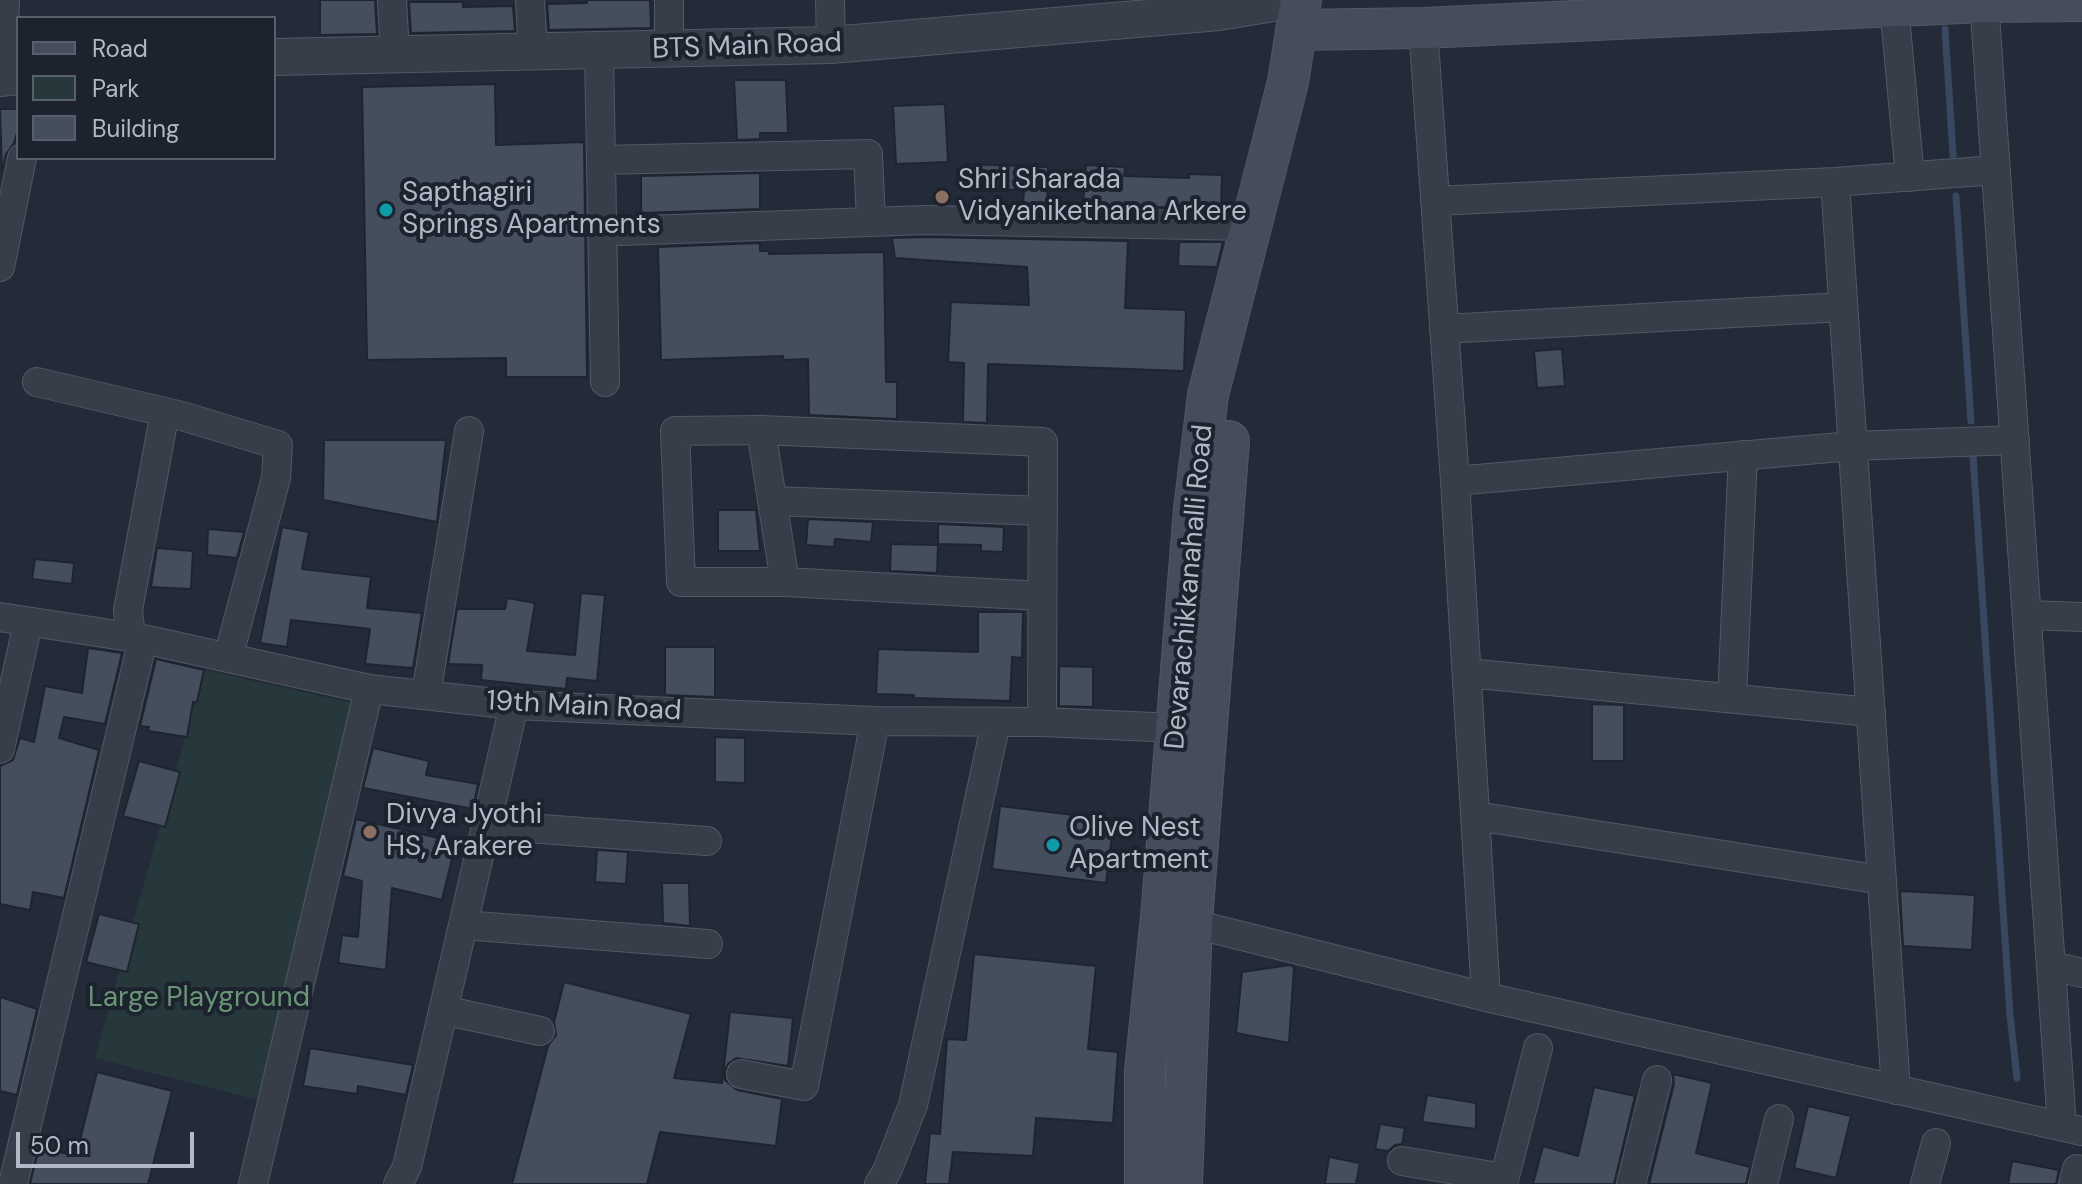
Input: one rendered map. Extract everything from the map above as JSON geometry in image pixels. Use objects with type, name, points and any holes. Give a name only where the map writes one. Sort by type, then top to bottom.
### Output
[{"type":"main road","points":[[1308,12],[1423,28],[1984,1],[2082,1]]},
{"type":"main road","name":"Devarachikkanahalli Road","points":[[1182,1184],[1176,919],[1176,728],[1194,509],[1208,395],[1308,12]]},
{"type":"main road","name":"Devarachikkanahalli Road","points":[[1145,1184],[1145,1071],[1176,919],[1233,405],[1308,12]]},
{"type":"street","points":[[5,0],[7,77]]},
{"type":"street","points":[[392,0],[395,55]]},
{"type":"street","points":[[530,0],[533,53]]},
{"type":"street","points":[[669,0],[669,50]]},
{"type":"street","points":[[830,0],[831,45]]},
{"type":"street","points":[[1176,919],[1486,997],[2072,1129],[2052,966],[1984,1]]},
{"type":"street","points":[[1894,6],[1910,177]]},
{"type":"street","name":"BTS Main Road","points":[[276,57],[831,45],[1121,10],[1308,12]]},
{"type":"street","points":[[1423,28],[1455,481],[1486,997]]},
{"type":"street","points":[[599,52],[605,382]]},
{"type":"street","points":[[601,160],[868,154],[871,222]]},
{"type":"street","points":[[0,267],[22,160]]},
{"type":"street","points":[[1435,201],[1835,182],[1996,170]]},
{"type":"street","points":[[1835,182],[1896,1090]]},
{"type":"street","points":[[621,231],[925,220],[1250,226]]},
{"type":"street","points":[[1444,329],[1843,307]]},
{"type":"street","points":[[37,382],[165,412],[278,445],[276,478],[228,658]]},
{"type":"street","points":[[13,1184],[137,638],[128,610],[165,412]]},
{"type":"street","points":[[761,430],[785,582]]},
{"type":"street","points":[[1042,596],[785,582],[681,582],[675,431],[761,430],[1043,442],[1042,722]]},
{"type":"street","points":[[426,695],[469,431]]},
{"type":"street","points":[[1455,481],[1852,446],[2015,440]]},
{"type":"street","points":[[1732,698],[1743,455]]},
{"type":"street","points":[[772,501],[1043,511]]},
{"type":"street","points":[[2027,615],[2082,617]]},
{"type":"street","name":"19th Main Road","points":[[0,617],[137,638],[369,689],[514,705],[875,721],[1042,722],[1176,728]]},
{"type":"street","points":[[0,749],[28,623]]},
{"type":"street","points":[[1467,673],[1871,712]]},
{"type":"street","points":[[253,1184],[369,689]]},
{"type":"street","points":[[398,1184],[407,1167],[514,705]]},
{"type":"street","points":[[741,1074],[804,1086],[875,721]]},
{"type":"street","points":[[879,1184],[913,1105],[996,722]]},
{"type":"street","points":[[1476,816],[1882,880]]},
{"type":"street","points":[[486,825],[707,841]]},
{"type":"street","points":[[463,925],[708,944]]},
{"type":"street","points":[[2052,966],[2082,973]]},
{"type":"street","points":[[443,1010],[540,1031]]},
{"type":"street","points":[[1402,1161],[1504,1181],[1538,1048]]},
{"type":"street","points":[[1631,1184],[1657,1080]]},
{"type":"street","points":[[1763,1184],[1779,1119]]},
{"type":"street","points":[[1925,1184],[1936,1143]]},
{"type":"green space","name":"Large Playground","points":[[204,670],[353,703],[261,1101],[95,1058]]},
{"type":"building","points":[[320,0],[375,0],[377,34],[320,35]]},
{"type":"building","points":[[587,0],[650,0],[651,28],[549,30],[547,4],[587,3]]},
{"type":"building","points":[[409,2],[463,2],[463,7],[513,6],[515,31],[411,33]]},
{"type":"building","points":[[734,80],[786,80],[788,133],[760,133],[760,139],[737,140]]},
{"type":"building","points":[[495,84],[496,145],[584,142],[587,377],[506,377],[506,358],[367,360],[362,87]]},
{"type":"building","points":[[945,104],[948,162],[896,164],[893,106]]},
{"type":"building","points":[[0,109],[16,109],[16,136],[6,154],[2,173]]},
{"type":"building","points":[[966,164],[1048,167],[1047,205],[1023,205],[1024,190],[966,189]]},
{"type":"building","points":[[1086,165],[1125,167],[1124,176],[1189,178],[1189,174],[1222,175],[1221,208],[1083,206]]},
{"type":"building","points":[[760,173],[760,209],[641,213],[641,176]]},
{"type":"building","points":[[892,238],[1128,241],[1125,308],[1186,310],[1184,371],[988,364],[987,423],[963,422],[964,363],[948,362],[951,302],[1029,305],[1027,267],[895,258]]},
{"type":"building","points":[[1179,242],[1223,242],[1217,267],[1178,266]]},
{"type":"building","points":[[760,243],[760,251],[769,251],[769,254],[884,252],[886,382],[897,382],[897,419],[809,415],[808,359],[783,360],[783,356],[661,360],[658,247]]},
{"type":"building","points":[[1562,349],[1565,386],[1537,388],[1534,351]]},
{"type":"building","points":[[324,440],[446,440],[437,522],[323,500]]},
{"type":"building","points":[[718,510],[756,510],[760,551],[718,551]]},
{"type":"building","points":[[808,519],[873,522],[871,542],[835,539],[834,547],[806,545]]},
{"type":"building","points":[[938,524],[1004,527],[1003,552],[981,551],[981,545],[938,544]]},
{"type":"building","points":[[282,527],[309,532],[302,569],[371,577],[367,608],[422,613],[413,668],[365,664],[370,629],[291,620],[287,647],[260,643]]},
{"type":"building","points":[[208,529],[244,532],[237,558],[207,555]]},
{"type":"building","points":[[891,544],[938,545],[937,573],[890,571]]},
{"type":"building","points":[[157,548],[193,551],[191,589],[151,587]]},
{"type":"building","points":[[35,559],[74,563],[72,584],[32,579]]},
{"type":"building","points":[[581,593],[605,595],[597,681],[567,678],[566,689],[481,680],[482,665],[448,664],[457,609],[505,609],[507,598],[535,603],[527,651],[575,655]]},
{"type":"building","points":[[978,612],[1023,612],[1022,658],[1012,657],[1010,701],[876,694],[878,649],[978,652]]},
{"type":"building","points":[[665,647],[715,647],[715,697],[665,695]]},
{"type":"building","points":[[88,648],[122,653],[105,724],[64,717],[59,738],[99,750],[64,898],[33,892],[30,910],[0,904],[0,766],[13,760],[20,738],[34,742],[45,686],[82,693]]},
{"type":"building","points":[[156,659],[204,670],[197,702],[193,702],[187,737],[148,731],[149,727],[140,726]]},
{"type":"building","points":[[1059,666],[1093,667],[1093,707],[1059,706]]},
{"type":"building","points":[[1592,704],[1624,705],[1624,761],[1592,761]]},
{"type":"building","points":[[715,737],[745,738],[745,783],[715,782]]},
{"type":"building","points":[[373,748],[429,761],[426,775],[478,784],[473,809],[363,788]]},
{"type":"building","points":[[139,761],[180,772],[165,827],[123,816]]},
{"type":"building","name":"Olive Nest Apartment","points":[[1000,806],[1114,820],[1106,883],[992,869]]},
{"type":"building","points":[[356,819],[456,842],[442,900],[392,888],[386,970],[338,963],[342,935],[358,937],[362,881],[343,876]]},
{"type":"building","points":[[597,850],[628,852],[626,884],[595,882]]},
{"type":"building","points":[[662,883],[689,883],[690,926],[663,923]]},
{"type":"building","points":[[1900,891],[1975,895],[1972,950],[1903,946]]},
{"type":"building","points":[[99,914],[139,924],[127,972],[86,962]]},
{"type":"building","points":[[974,954],[1096,966],[1088,1049],[1118,1052],[1113,1123],[1036,1118],[1033,1156],[953,1152],[949,1184],[925,1184],[930,1133],[940,1134],[947,1039],[966,1040]]},
{"type":"building","points":[[1294,967],[1289,1043],[1236,1033],[1242,972]]},
{"type":"building","points":[[564,982],[691,1014],[674,1078],[722,1083],[730,1012],[793,1018],[788,1066],[736,1058],[724,1072],[725,1080],[737,1090],[782,1099],[776,1146],[660,1132],[647,1184],[512,1184],[548,1046],[556,1035],[554,1022]]},
{"type":"building","points":[[0,997],[37,1009],[17,1095],[0,1091]]},
{"type":"building","points":[[310,1048],[413,1065],[406,1095],[358,1086],[357,1094],[303,1086]]},
{"type":"building","points":[[97,1072],[172,1091],[148,1184],[30,1184],[39,1147],[76,1156]]},
{"type":"building","points":[[1673,1074],[1712,1083],[1696,1153],[1750,1167],[1746,1184],[1649,1184],[1674,1084]]},
{"type":"building","points":[[1594,1087],[1635,1096],[1614,1184],[1533,1184],[1543,1146],[1578,1156]]},
{"type":"building","points":[[1427,1095],[1476,1103],[1476,1129],[1422,1122]]},
{"type":"building","points":[[1808,1106],[1851,1116],[1836,1178],[1794,1168]]},
{"type":"building","points":[[1380,1124],[1405,1128],[1402,1144],[1388,1151],[1375,1149]]},
{"type":"building","points":[[1329,1157],[1360,1163],[1356,1184],[1325,1184]]},
{"type":"building","points":[[2012,1161],[2059,1170],[2056,1184],[2008,1184]]},
{"type":"waterway","points":[[1945,29],[1953,155]]},
{"type":"waterway","points":[[1956,196],[1971,421]]},
{"type":"waterway","points":[[1973,455],[2010,1015],[2017,1078]]},
{"type":"place","name":"Shri Sharada Vidyanikethana Arkere","points":[[942,197]]},
{"type":"place","name":"Sapthagiri Springs Apartments","points":[[386,210]]},
{"type":"place","name":"Divya Jyothi HS, Arakere","points":[[370,832]]},
{"type":"place","name":"Olive Nest Apartment","points":[[1053,845]]}]
